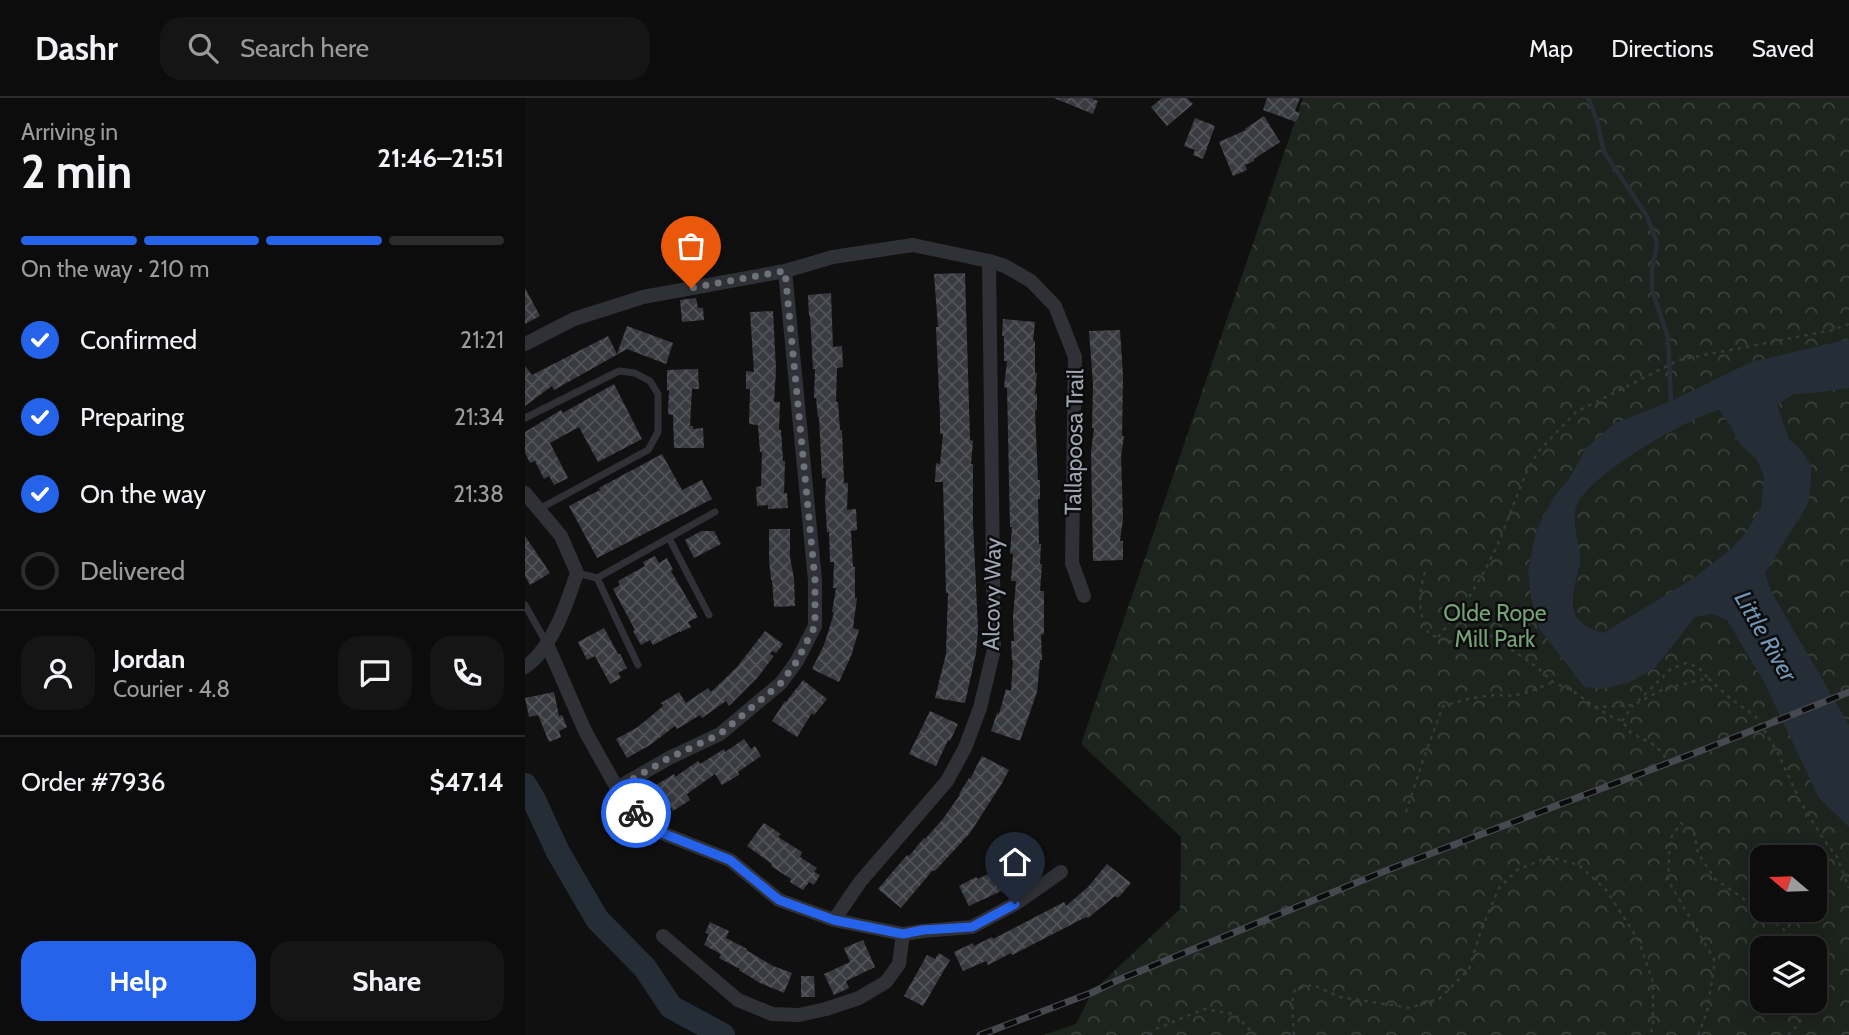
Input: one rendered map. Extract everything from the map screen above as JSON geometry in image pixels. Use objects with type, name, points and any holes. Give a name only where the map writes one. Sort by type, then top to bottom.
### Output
[{"type":"street","name":"Tallapoosa Trail","points":[[525,344],[574,319],[643,297],[785,271],[833,257],[913,245],[1005,266],[1031,281],[1055,306],[1075,357],[1072,563],[1084,596]]},
{"type":"street","name":"Alcovy Way","points":[[834,920],[860,882],[947,781],[969,738],[980,708],[994,649],[989,261]]},
{"type":"street","points":[[617,788],[669,758],[720,734],[754,707],[781,683],[797,661],[815,626],[815,580],[785,271]]},
{"type":"street","points":[[525,493],[561,536],[577,573],[547,644],[525,667]]},
{"type":"street","points":[[547,644],[585,731],[617,788],[647,827],[730,860],[779,900],[834,920],[903,934],[972,927],[1015,904],[1061,872]]},
{"type":"street","points":[[663,936],[738,1000],[772,1014],[799,1014],[826,1009],[859,998],[886,982],[899,964],[903,934]]},
{"type":"lane","points":[[525,418],[619,371],[635,373],[650,381],[658,394],[658,432],[648,450],[539,510]]},
{"type":"lane","points":[[577,573],[597,578],[715,512]]},
{"type":"lane","points":[[669,538],[709,615]]},
{"type":"lane","points":[[597,578],[638,665]]},
{"type":"lane","points":[[525,605],[547,644]]},
{"type":"path","points":[[1438,638],[1465,604],[1484,572],[1538,452],[1576,412],[1679,360],[1833,330],[1849,324]]},
{"type":"path","points":[[1425,572],[1420,589],[1422,621],[1429,634],[1453,643],[1472,643],[1490,635],[1534,664],[1553,682],[1622,721],[1631,733],[1662,752],[1668,763]]},
{"type":"path","points":[[1622,721],[1633,705],[1671,669],[1686,663],[1698,667],[1730,698],[1756,718],[1777,751],[1800,801],[1837,858],[1849,888]]},
{"type":"path","points":[[1595,707],[1633,705],[1664,689],[1709,679]]},
{"type":"path","points":[[1406,812],[1443,706],[1472,698],[1520,694],[1553,682]]},
{"type":"path","points":[[1698,1035],[1707,1012],[1716,961],[1668,880],[1670,839],[1681,823],[1694,832],[1698,853],[1715,878],[1792,936]]},
{"type":"path","points":[[1294,1035],[1292,1002],[1295,989],[1313,985],[1340,997],[1410,1008],[1439,999],[1469,969],[1481,930],[1499,888],[1517,870],[1549,857],[1579,865],[1606,890],[1638,939],[1653,982],[1653,1027],[1650,1035]]},
{"type":"path","points":[[1150,1035],[1156,1028],[1204,1009],[1234,1014],[1255,1035]]},
{"type":"path","points":[[1788,1035],[1804,1013]]},
{"type":"green space","name":"Olde Rope Mill Park","points":[[1303,98],[1849,98],[1849,1035],[1044,1035],[1076,1024],[1091,993],[1180,909],[1181,837],[1081,744]]},
{"type":"water","name":"Little River","points":[[1849,339],[1849,388],[1794,394],[1777,405],[1789,439],[1803,452],[1811,466],[1811,483],[1808,504],[1765,573],[1771,591],[1849,725],[1849,827],[1819,798],[1763,680],[1727,620],[1712,614],[1695,617],[1655,668],[1628,683],[1602,689],[1584,687],[1539,628],[1531,597],[1528,572],[1536,531],[1555,495],[1569,479],[1587,447],[1615,423],[1671,401],[1751,362]],"holes":[[[1719,410],[1740,444],[1757,460],[1764,477],[1761,508],[1744,535],[1694,578],[1603,633],[1585,625],[1573,608],[1580,564],[1575,511],[1585,492],[1641,449],[1704,415]]]},
{"type":"building","points":[[1054,98],[1091,98],[1098,101],[1093,114]]},
{"type":"building","points":[[1162,98],[1187,98],[1193,104],[1167,126],[1151,107]]},
{"type":"building","points":[[1267,98],[1300,98],[1295,111],[1300,113],[1296,122],[1263,110]]},
{"type":"building","points":[[1264,116],[1280,142],[1245,165],[1247,170],[1233,176],[1219,142],[1246,130]]},
{"type":"building","points":[[1195,118],[1215,126],[1203,159],[1193,155],[1195,150],[1184,146]]},
{"type":"building","points":[[965,273],[978,629],[976,653],[965,703],[935,698],[946,654],[948,593],[943,482],[935,482],[936,463],[940,464],[943,434],[940,434],[934,274]]},
{"type":"building","points":[[525,288],[540,316],[525,324]]},
{"type":"building","points":[[831,293],[833,347],[842,346],[843,367],[837,368],[836,402],[842,430],[844,483],[848,483],[847,510],[856,509],[857,530],[851,531],[857,598],[853,628],[859,630],[839,682],[812,669],[824,645],[834,613],[836,588],[833,588],[834,562],[830,562],[827,532],[826,478],[822,478],[819,417],[814,398],[815,369],[808,295]]},
{"type":"building","points":[[696,298],[698,308],[703,308],[704,320],[682,322],[680,300]]},
{"type":"building","points":[[773,311],[776,370],[774,402],[780,402],[779,430],[785,461],[784,493],[787,493],[788,508],[768,509],[768,505],[757,506],[756,487],[761,486],[762,452],[758,425],[749,424],[750,389],[746,389],[746,371],[754,372],[750,312]]},
{"type":"building","points":[[1003,319],[1035,322],[1033,342],[1035,341],[1037,373],[1035,410],[1042,564],[1040,591],[1044,591],[1044,634],[1041,635],[1042,660],[1037,692],[1020,741],[991,731],[1006,689],[1011,691],[1011,641],[1014,641],[1016,581],[1011,581],[1013,554],[1010,553],[1012,527],[1007,388],[1004,387],[1007,361],[1004,361]]},
{"type":"building","points":[[627,326],[673,343],[666,364],[627,349],[554,390],[552,386],[525,406],[525,366],[532,375],[608,336],[617,354]]},
{"type":"building","points":[[1120,330],[1124,436],[1121,456],[1123,519],[1120,541],[1123,541],[1123,560],[1093,561],[1091,452],[1094,428],[1089,331]]},
{"type":"building","points":[[698,369],[699,389],[692,389],[690,426],[693,426],[693,429],[703,428],[704,448],[674,448],[673,415],[668,414],[667,370]]},
{"type":"building","points":[[614,384],[642,439],[598,462],[579,427],[550,443],[568,478],[554,485],[549,476],[544,479],[535,461],[530,463],[525,453],[525,432],[561,410],[563,413]]},
{"type":"building","points":[[662,454],[682,490],[702,480],[712,499],[597,558],[569,506]]},
{"type":"building","points":[[769,529],[790,529],[795,606],[774,607]]},
{"type":"building","points":[[701,531],[714,531],[721,544],[694,558],[685,540]]},
{"type":"building","points":[[525,536],[550,573],[530,585],[525,576]]},
{"type":"building","points":[[655,556],[659,563],[667,558],[673,570],[671,571],[698,617],[688,622],[691,627],[653,645],[650,640],[641,645],[613,589],[620,585],[618,581],[645,566],[643,562]]},
{"type":"building","points":[[604,628],[627,668],[618,673],[621,678],[610,684],[595,656],[587,660],[578,642]]},
{"type":"building","points":[[765,631],[783,644],[776,653],[772,651],[770,654],[774,656],[757,678],[729,706],[726,701],[702,718],[700,715],[677,729],[675,726],[627,758],[616,739],[638,727],[663,706],[661,703],[679,692],[686,703],[708,688],[711,692],[737,667]]},
{"type":"building","points":[[803,680],[827,699],[814,715],[812,713],[797,737],[772,721]]},
{"type":"building","points":[[554,692],[559,716],[562,715],[567,727],[559,731],[561,737],[549,742],[538,715],[529,717],[525,698]]},
{"type":"building","points":[[930,711],[958,724],[936,766],[909,754]]},
{"type":"building","points":[[744,739],[751,749],[755,746],[761,756],[738,772],[739,775],[722,785],[715,774],[687,794],[690,800],[673,811],[656,785],[674,774],[675,777],[698,761],[700,764],[724,749],[725,752]]},
{"type":"building","points":[[982,756],[1009,770],[970,833],[935,871],[933,870],[901,908],[878,889],[942,820]]},
{"type":"building","points":[[764,823],[781,834],[778,837],[802,852],[800,857],[817,868],[814,872],[820,875],[814,885],[809,882],[803,890],[747,846]]},
{"type":"building","points":[[1020,853],[1029,873],[1010,882],[1012,886],[969,906],[959,886],[1005,865],[1003,861]]},
{"type":"building","points":[[1107,864],[1131,883],[1118,898],[1115,896],[1088,918],[1012,955],[1011,953],[988,965],[986,961],[963,971],[954,952],[973,943],[974,946],[992,937],[993,939],[1064,902],[1066,906],[1088,887]]},
{"type":"building","points":[[710,922],[729,931],[726,938],[773,966],[792,973],[784,993],[760,983],[719,958],[721,954],[704,945]]},
{"type":"building","points":[[863,940],[875,967],[846,981],[849,988],[834,995],[824,974],[850,962],[844,948]]},
{"type":"building","points":[[939,953],[950,960],[923,1006],[904,996],[927,955],[935,959]]},
{"type":"building","points":[[801,976],[814,976],[815,997],[801,997]]},
{"type":"waterway","points":[[1588,98],[1604,152],[1647,216],[1657,243],[1652,270],[1652,290],[1668,337],[1671,401]]},
{"type":"waterway","points":[[525,785],[558,852],[597,919],[645,968],[671,1007],[723,1035]]},
{"type":"railway","points":[[980,1035],[1091,993],[1385,871],[1849,692]]},
{"type":"way so far","points":[[636,813],[617,788],[669,758],[720,734],[754,707],[781,683],[797,661],[815,626],[815,580],[785,271],[691,288]]},
{"type":"route","points":[[636,813],[647,827],[730,860],[779,900],[834,920],[903,934],[972,927],[1015,904]]}]
